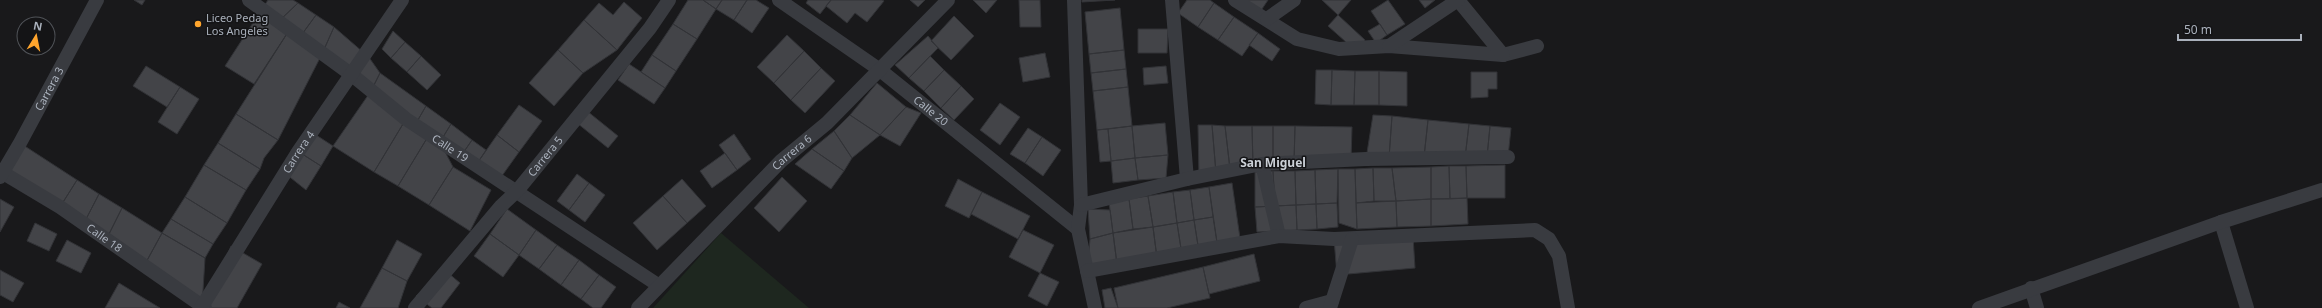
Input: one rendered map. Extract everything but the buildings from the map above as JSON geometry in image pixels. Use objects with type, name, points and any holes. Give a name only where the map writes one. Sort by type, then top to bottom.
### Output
[{"type":"street","name":"Carrera 3","points":[[1,174],[97,0]]},
{"type":"street","name":"Calle 19","points":[[249,0],[352,75],[410,122],[658,285]]},
{"type":"street","name":"Carrera 4","points":[[203,307],[298,152],[402,0]]},
{"type":"street","name":"Carrera 5","points":[[415,308],[501,206],[517,191],[650,28],[669,0]]},
{"type":"street","name":"Calle 20","points":[[779,0],[880,70],[1078,228]]},
{"type":"street","name":"Carrera 6","points":[[638,308],[658,285],[781,161],[827,123],[948,0]]},
{"type":"street","points":[[1074,0],[1082,205],[1078,228],[1095,308]]},
{"type":"street","points":[[1172,0],[1187,179]]},
{"type":"street","points":[[1235,0],[1297,39],[1339,49],[1389,46],[1503,55],[1537,46]]},
{"type":"street","points":[[1267,19],[1294,0]]},
{"type":"street","points":[[1389,46],[1458,0],[1503,55]]},
{"type":"street","points":[[1082,205],[1187,179],[1262,164],[1366,159],[1508,157]]},
{"type":"street","points":[[1262,164],[1279,236]]},
{"type":"street","name":"Calle 18","points":[[1,174],[60,207],[203,307]]},
{"type":"street","points":[[1979,308],[2031,288],[2221,222],[2322,190]]},
{"type":"street","points":[[2221,222],[2247,308]]},
{"type":"street","points":[[1087,271],[1279,236],[1352,238],[1535,230],[1549,239],[1559,256],[1568,308]]},
{"type":"street","points":[[1306,308],[1331,305],[1352,238]]},
{"type":"street","points":[[2031,288],[2037,308]]},
{"type":"shaded area","points":[[721,233],[809,308],[653,308]]},
{"type":"place","name":"Liceo Pedag Los Angeles","points":[[198,24]]},
{"type":"district","name":"San Miguel","points":[[1273,163]]}]
